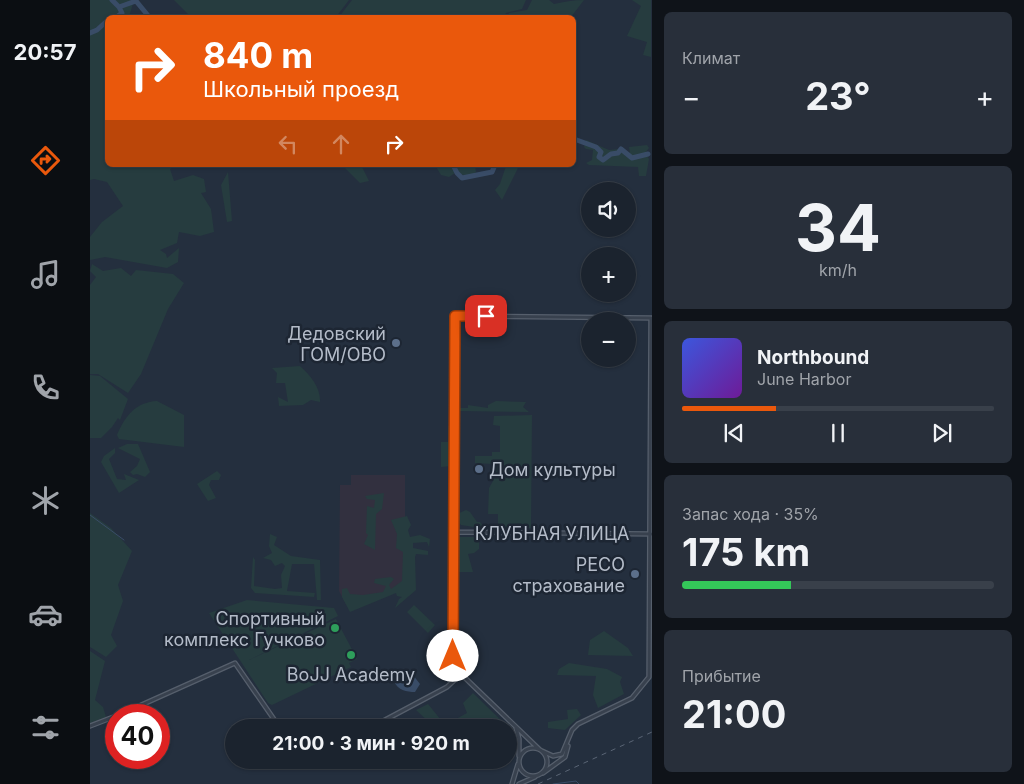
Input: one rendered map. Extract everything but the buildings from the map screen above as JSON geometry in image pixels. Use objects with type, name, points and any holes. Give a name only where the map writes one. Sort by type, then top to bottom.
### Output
[{"type":"street","points":[[509,719],[461,674],[453,656],[455,316],[651,318],[650,673],[646,682],[636,694],[626,701],[578,724],[572,730],[565,757],[541,774],[520,784]]},
{"type":"street","name":"КЛУБНАЯ УЛИЦА","points":[[454,532],[651,534]]},
{"type":"street","points":[[144,704],[235,663],[274,719]]},
{"type":"street","points":[[387,719],[442,690],[461,674]]},
{"type":"street","points":[[90,726],[105,721]]},
{"type":"street","points":[[517,727],[540,750],[547,763],[541,774]]},
{"type":"street","points":[[512,784],[519,758],[519,736],[517,732]]},
{"type":"street","points":[[519,758],[527,749],[540,750],[553,756],[560,756],[569,740]]},
{"type":"street","points":[[518,763],[524,774],[536,776]]},
{"type":"shaded area","points":[[351,475],[405,475],[405,586],[347,606],[339,591],[340,485],[351,485]]},
{"type":"green space","points":[[90,0],[134,0],[130,15],[105,15],[105,167],[173,167],[170,169],[174,181],[193,175],[204,179],[206,192],[201,193],[211,209],[214,232],[200,236],[179,232],[177,243],[160,250],[166,254],[167,258],[179,248],[178,262],[167,268],[105,257],[90,260],[90,237],[102,222],[123,206],[107,182],[90,180]]},
{"type":"green space","points":[[174,0],[349,0],[338,15],[189,15]]},
{"type":"green space","points":[[352,0],[526,0],[522,9],[506,13],[505,15],[341,15]]},
{"type":"green space","points":[[532,0],[549,0],[554,4],[584,0],[573,15],[508,15],[509,13],[527,10]]},
{"type":"green space","points":[[632,0],[651,0],[651,57],[643,55],[647,42],[627,36],[641,6]]},
{"type":"green space","points":[[586,140],[609,150],[620,149],[630,153],[629,147],[647,145],[649,148],[645,153],[649,159],[646,176],[639,176],[638,167],[589,165],[586,163],[592,160],[593,150],[584,147]]},
{"type":"green space","points":[[344,167],[362,167],[369,181],[360,183]]},
{"type":"green space","points":[[436,167],[475,167],[476,172],[469,176],[455,173],[449,177],[441,175]]},
{"type":"green space","points":[[506,167],[518,167],[502,200],[495,190],[500,184]]},
{"type":"green space","points":[[228,172],[232,221],[227,222],[221,185]]},
{"type":"green space","points":[[92,264],[103,271],[121,268],[131,276],[136,270],[173,274],[184,283],[168,309],[141,374],[128,393],[98,374],[90,374],[90,285],[96,277],[90,271]]},
{"type":"green space","points":[[300,366],[317,387],[320,402],[311,400],[303,405],[279,406],[278,397],[288,402],[285,383],[276,383],[277,373],[272,368]]},
{"type":"green space","points":[[90,375],[100,376],[128,399],[120,420],[118,418],[101,438],[90,438]]},
{"type":"green space","points":[[157,401],[184,415],[184,447],[119,439],[117,435],[120,428],[132,411],[143,404]]},
{"type":"green space","points":[[496,401],[526,402],[523,407],[529,412],[459,411],[460,408],[468,408],[468,405],[488,408],[488,405]]},
{"type":"green space","points":[[532,415],[531,528],[498,528],[498,514],[488,514],[489,488],[493,481],[493,464],[475,463],[475,456],[492,456],[492,452],[500,452],[500,426],[493,425],[494,416]]},
{"type":"green space","points":[[448,426],[450,427],[451,466],[441,467],[441,442],[448,442]]},
{"type":"green space","points":[[127,444],[138,444],[150,472],[145,477],[137,474],[133,475],[130,472],[137,466],[140,459],[118,448]]},
{"type":"green space","points":[[115,448],[115,453],[109,459],[117,479],[126,480],[124,474],[139,480],[119,493],[101,462],[104,456]]},
{"type":"green space","points":[[217,471],[221,475],[219,480],[211,480],[209,485],[216,498],[208,501],[197,484]]},
{"type":"green space","points":[[384,493],[382,509],[376,514],[375,550],[364,544],[368,535],[366,533],[367,506],[374,508],[375,500],[367,499],[365,496]]},
{"type":"green space","points":[[466,510],[470,512],[477,522],[480,522],[483,526],[481,528],[461,525],[457,514]]},
{"type":"green space","points":[[90,513],[111,528],[132,551],[118,585],[123,601],[111,635],[117,646],[106,657],[90,647]]},
{"type":"green space","points":[[407,516],[411,525],[408,530],[410,537],[420,535],[430,539],[429,547],[427,542],[413,543],[413,548],[428,551],[428,555],[416,554],[415,557],[416,590],[395,608],[402,597],[397,596],[396,593],[350,612],[342,597],[342,589],[347,588],[350,594],[363,595],[383,592],[386,586],[374,583],[375,579],[391,577],[394,579],[389,585],[391,589],[402,581],[403,552],[396,548],[397,534],[391,520]]},
{"type":"green space","points":[[270,534],[277,537],[274,545],[291,556],[320,560],[321,600],[317,600],[314,564],[292,564],[287,591],[315,593],[314,597],[255,593],[251,588],[253,557],[255,560],[254,586],[282,588],[281,575],[285,566],[282,563],[275,566],[271,560],[263,558],[272,553],[269,546]]},
{"type":"green space","points":[[458,537],[479,537],[479,549],[474,553],[468,554],[473,572],[458,572]]},
{"type":"green space","points":[[247,600],[334,608],[338,616],[249,660],[336,619],[357,659],[349,663],[351,667],[272,705],[268,703],[209,613]]},
{"type":"green space","points":[[414,605],[435,625],[428,633],[407,612]]},
{"type":"green space","points":[[604,631],[628,648],[633,656],[588,655],[590,640]]},
{"type":"green space","points":[[90,651],[105,661],[95,700],[103,707],[105,717],[90,723]]},
{"type":"green space","points":[[569,663],[607,669],[622,677],[620,682],[624,694],[598,708],[593,695],[596,676],[557,675],[559,669]]},
{"type":"green space","points":[[473,693],[500,719],[456,719],[467,713],[463,703]]},
{"type":"green space","points":[[428,704],[440,719],[426,719],[416,710]]},
{"type":"green space","points":[[577,709],[581,715],[565,730],[548,728],[548,722],[568,719],[567,710]]},
{"type":"water","points":[[409,670],[420,684],[415,692],[400,688],[394,681],[398,673]]},
{"type":"waterway","points":[[112,0],[122,13],[119,15]]},
{"type":"waterway","points":[[119,7],[136,1],[148,15]]},
{"type":"waterway","points":[[90,33],[105,23]]},
{"type":"waterway","points":[[576,140],[596,147],[601,152],[599,157],[603,160],[611,154],[618,153],[621,149],[632,158],[648,154]]},
{"type":"waterway","points":[[454,167],[462,178],[492,172],[494,167]]},
{"type":"waterway","points":[[90,515],[124,540]]},
{"type":"waterway","points":[[553,784],[576,781],[579,784]]},
{"type":"railway","points":[[538,784],[652,732]]},
{"type":"place","name":"Дедовский ГОМ/ОВО","points":[[396,343]]},
{"type":"place","name":"Дом культуры","points":[[479,469]]},
{"type":"place","name":"РЕСО страхование","points":[[635,574]]},
{"type":"place","name":"Спортивный комплекс Гучково","points":[[335,628]]},
{"type":"place","name":"BoJJ Academy","points":[[351,655]]},
{"type":"route","points":[[453,656],[455,316],[486,316]]}]
